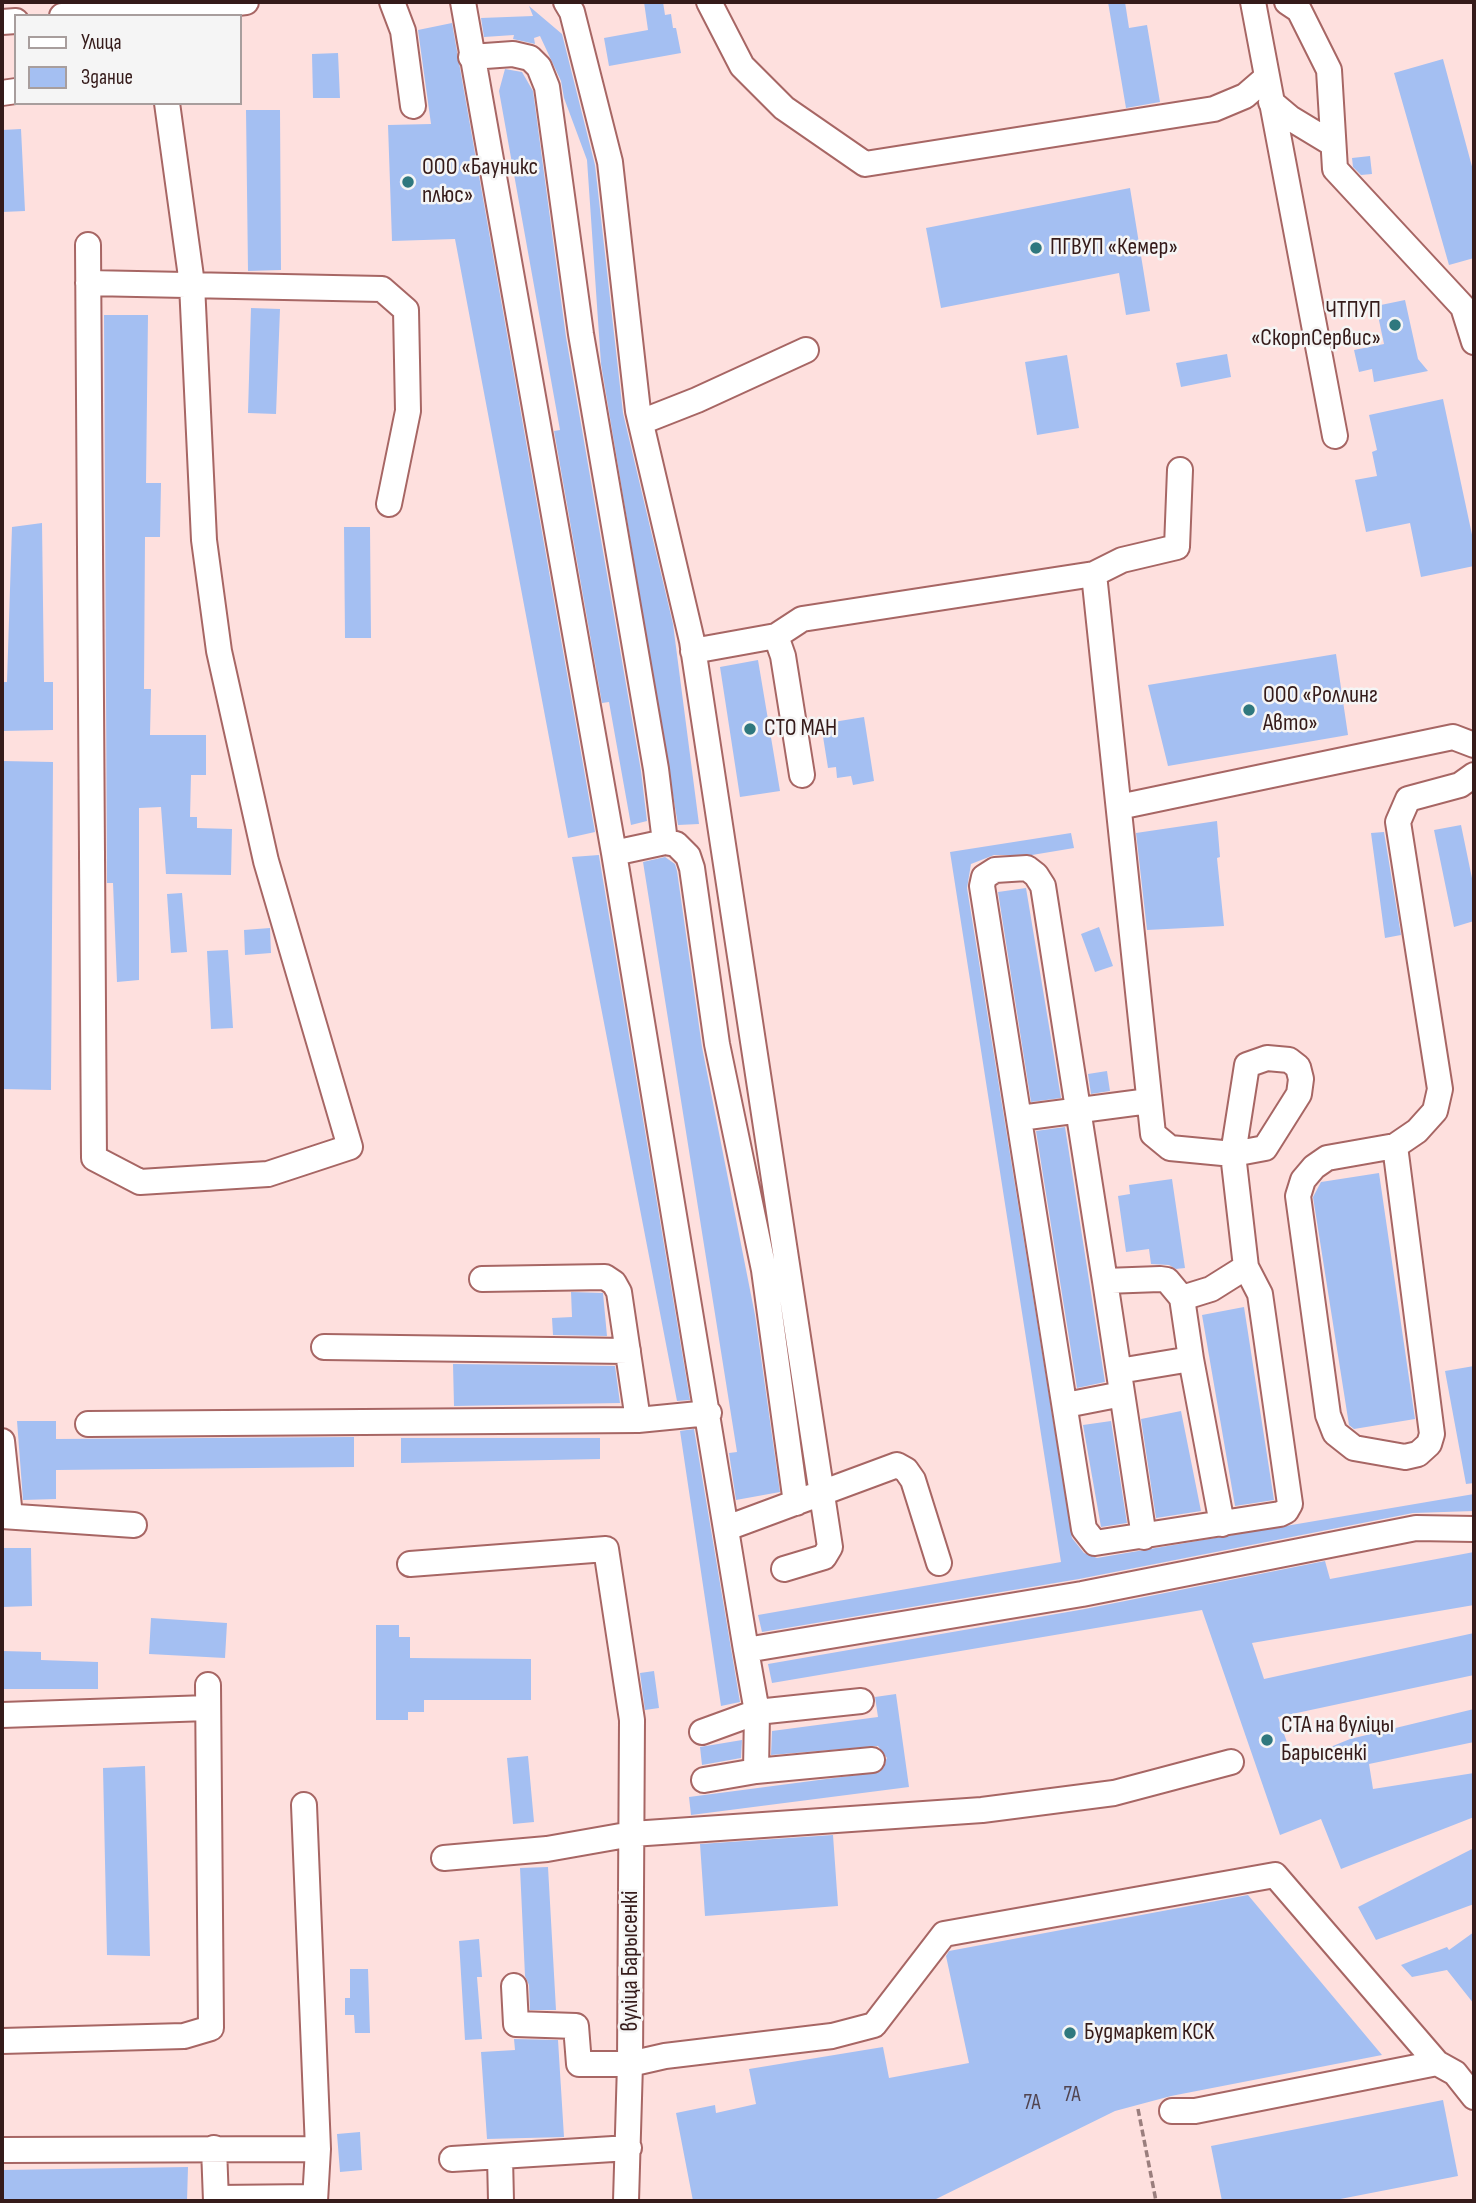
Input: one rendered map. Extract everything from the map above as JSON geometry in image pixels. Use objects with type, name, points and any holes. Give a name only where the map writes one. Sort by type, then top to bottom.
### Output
[{"type":"street","points":[[79,12],[158,14],[246,2]]},
{"type":"street","points":[[392,2],[402,30],[413,106]]},
{"type":"street","points":[[463,2],[614,853],[709,1413],[757,1712],[756,1771]]},
{"type":"street","points":[[566,2],[572,12],[610,162],[641,422],[693,651],[821,1493],[829,1554],[785,1569]]},
{"type":"street","points":[[709,2],[741,66],[784,108],[865,164],[1214,109],[1245,96],[1267,77]]},
{"type":"street","points":[[1253,2],[1335,436]]},
{"type":"street","points":[[1286,2],[1299,10],[1329,70],[1335,169],[1463,307],[1474,342]]},
{"type":"street","points":[[471,57],[513,54],[530,58],[539,67],[547,87],[585,359],[656,769],[665,842]]},
{"type":"street","points":[[1271,102],[1290,118],[1333,144]]},
{"type":"street","points":[[88,245],[94,1158],[140,1182],[268,1174],[350,1147],[266,861],[219,651],[204,540],[192,284],[167,105]]},
{"type":"street","points":[[88,283],[382,289],[407,310],[408,411],[389,504]]},
{"type":"street","points":[[641,422],[806,351]]},
{"type":"street","points":[[693,651],[776,636],[802,619],[1094,573],[1122,561],[1177,547],[1180,470]]},
{"type":"street","points":[[1094,573],[1153,1134],[1160,1143],[1170,1148],[1233,1154],[1246,1268],[1260,1294],[1290,1504],[1280,1514],[1101,1544],[1088,1537],[982,886],[985,877],[995,870],[1027,868],[1043,886],[1144,1536]]},
{"type":"street","points":[[776,636],[783,656],[802,775]]},
{"type":"street","points":[[1119,807],[1453,737],[1474,745]]},
{"type":"street","points":[[1395,1146],[1432,1434],[1429,1444],[1418,1454],[1405,1457],[1353,1448],[1335,1433],[1328,1415],[1298,1196],[1303,1181],[1314,1167],[1327,1158],[1395,1146],[1417,1131],[1435,1111],[1440,1089],[1398,822],[1408,799],[1460,785],[1474,775]]},
{"type":"street","points":[[614,853],[665,842],[682,848],[692,868],[717,1044],[764,1270],[796,1503]]},
{"type":"street","points":[[1020,1118],[1149,1101]]},
{"type":"street","points":[[1182,1298],[1211,1289],[1246,1268]]},
{"type":"street","points":[[482,1279],[605,1277],[614,1283],[619,1292],[638,1420]]},
{"type":"street","points":[[1105,1281],[1167,1280],[1182,1298],[1222,1524]]},
{"type":"street","points":[[324,1347],[628,1351]]},
{"type":"street","points":[[1066,1405],[1120,1382],[1191,1359]]},
{"type":"street","points":[[88,1424],[638,1420],[709,1413]]},
{"type":"street","points":[[2,1441],[6,1516],[134,1525]]},
{"type":"street","points":[[727,1528],[887,1466],[897,1465],[906,1470],[913,1480],[939,1563]]},
{"type":"street","points":[[746,1650],[1082,1594],[1416,1528],[1474,1530]]},
{"type":"street","name":"вуліца Барысенкі","points":[[410,1563],[606,1549],[632,1720],[629,2148],[626,2201]]},
{"type":"street","points":[[2,1715],[208,1697],[211,2028],[184,2036],[2,2041]]},
{"type":"street","points":[[702,1732],[757,1712],[861,1701]]},
{"type":"street","points":[[704,1780],[756,1771],[872,1760]]},
{"type":"street","points":[[444,1858],[547,1849],[632,1834],[982,1810],[1114,1793],[1231,1762]]},
{"type":"street","points":[[214,2148],[216,2200],[315,2199],[318,2149],[304,1805]]},
{"type":"street","points":[[514,1986],[516,2024],[576,2026],[579,2064],[630,2064],[665,2056],[832,2036],[874,2025],[944,1934],[1275,1875],[1437,2063],[1455,2073],[1474,2097]]},
{"type":"street","points":[[1172,2111],[1195,2111],[1437,2063]]},
{"type":"street","points":[[452,2159],[629,2148]]},
{"type":"street","points":[[2,2150],[318,2149]]},
{"type":"street","points":[[500,2157],[501,2201]]},
{"type":"path","points":[[1138,2109],[1156,2201]]},
{"type":"building","points":[[644,2],[663,2],[665,15],[671,14],[673,28],[676,28],[681,53],[609,66],[604,38],[648,30]]},
{"type":"building","points":[[1108,2],[1125,2],[1129,28],[1147,25],[1160,102],[1126,108]]},
{"type":"building","points":[[529,6],[562,34],[595,165],[623,413],[673,624],[699,824],[678,825],[601,364],[587,160],[564,98],[561,81],[540,36],[534,38],[535,44],[513,39],[514,35],[484,37],[481,18],[533,16]]},
{"type":"building","points":[[452,23],[595,832],[568,838],[455,239],[392,241],[388,125],[431,124],[418,30]]},
{"type":"building","points":[[338,53],[340,98],[313,98],[312,54]]},
{"type":"building","points":[[1443,59],[1474,174],[1474,258],[1449,265],[1394,73]]},
{"type":"building","points":[[505,69],[522,72],[533,91],[566,337],[641,771],[647,821],[631,825],[609,702],[602,703],[554,431],[560,430],[499,91]]},
{"type":"building","points":[[246,110],[280,110],[281,270],[248,271]]},
{"type":"building","points":[[21,129],[25,211],[2,212],[2,130]]},
{"type":"building","points":[[1370,156],[1372,174],[1361,175],[1353,167],[1352,158]]},
{"type":"building","name":"ПГВУП «Кемер»","points":[[1130,188],[1150,311],[1126,315],[1119,273],[941,308],[926,228]]},
{"type":"building","name":"ЧТПУП «СкорпСервис»","points":[[1405,300],[1418,359],[1428,371],[1374,382],[1372,369],[1359,372],[1354,350],[1384,344],[1376,306]]},
{"type":"building","points":[[251,308],[280,309],[276,414],[248,413]]},
{"type":"building","points":[[104,315],[148,315],[146,483],[161,483],[160,537],[145,537],[144,689],[151,689],[150,735],[206,735],[206,775],[191,775],[190,817],[197,817],[197,828],[232,829],[231,875],[166,874],[161,807],[139,808],[139,980],[117,982],[113,883],[107,883]]},
{"type":"building","points":[[1227,354],[1231,377],[1181,387],[1176,363]]},
{"type":"building","points":[[1067,355],[1079,428],[1037,435],[1025,362]]},
{"type":"building","points":[[1443,399],[1474,544],[1474,566],[1421,577],[1410,523],[1366,532],[1355,480],[1377,476],[1372,452],[1377,450],[1369,415]]},
{"type":"building","points":[[42,523],[44,682],[53,682],[53,730],[2,731],[2,682],[7,682],[12,527]]},
{"type":"building","points":[[344,527],[370,527],[371,638],[345,638]]},
{"type":"building","name":"ООО «Роллинг Авто»","points":[[1336,654],[1348,735],[1168,766],[1148,685]]},
{"type":"building","name":"СТО МАН","points":[[758,660],[780,791],[740,797],[720,667]]},
{"type":"building","points":[[864,717],[874,781],[853,785],[851,776],[837,778],[836,767],[828,768],[821,724]]},
{"type":"building","points":[[2,761],[53,762],[51,1090],[2,1089]]},
{"type":"building","points":[[1217,821],[1220,857],[1217,858],[1224,926],[1147,930],[1136,833]]},
{"type":"building","points":[[1461,825],[1474,888],[1474,921],[1454,927],[1434,830]]},
{"type":"building","points":[[1384,832],[1401,935],[1385,938],[1371,833]]},
{"type":"building","points":[[1071,833],[1074,848],[1032,855],[994,855],[971,864],[967,888],[1072,1538],[1084,1553],[1097,1558],[1474,1494],[1474,1511],[1413,1513],[1079,1579],[762,1632],[758,1615],[1061,1562],[950,852]]},
{"type":"building","points":[[599,855],[690,1400],[677,1401],[572,857]]},
{"type":"building","points":[[665,857],[675,864],[677,871],[702,1047],[755,1315],[780,1492],[736,1500],[729,1453],[737,1452],[643,862]]},
{"type":"building","points":[[1026,888],[1061,1098],[1031,1102],[998,892]]},
{"type":"building","points":[[182,893],[187,952],[171,953],[167,894]]},
{"type":"building","points":[[1099,927],[1113,966],[1095,972],[1081,934]]},
{"type":"building","points":[[270,928],[271,953],[245,955],[244,930]]},
{"type":"building","points":[[228,950],[233,1028],[211,1029],[207,951]]},
{"type":"building","points":[[1107,1071],[1110,1091],[1091,1094],[1088,1074]]},
{"type":"building","points":[[1065,1127],[1105,1382],[1077,1388],[1036,1131]]},
{"type":"building","points":[[1379,1173],[1415,1419],[1354,1429],[1349,1425],[1313,1197],[1321,1182]]},
{"type":"building","points":[[1172,1179],[1185,1268],[1176,1269],[1169,1265],[1151,1264],[1149,1249],[1126,1252],[1118,1196],[1130,1194],[1129,1185]]},
{"type":"building","points":[[571,1292],[603,1293],[607,1336],[553,1335],[552,1318],[572,1317]]},
{"type":"building","points":[[1244,1307],[1274,1500],[1235,1506],[1202,1315]]},
{"type":"building","points":[[453,1364],[615,1366],[620,1403],[454,1406]]},
{"type":"building","points":[[1474,1366],[1474,1483],[1466,1484],[1445,1371]]},
{"type":"building","points":[[1181,1411],[1201,1511],[1156,1518],[1141,1419]]},
{"type":"building","points":[[17,1421],[56,1421],[56,1439],[354,1437],[354,1467],[56,1470],[56,1499],[23,1500]]},
{"type":"building","points":[[1111,1421],[1127,1523],[1101,1527],[1083,1425]]},
{"type":"building","points":[[694,1429],[740,1702],[721,1706],[680,1431]]},
{"type":"building","points":[[401,1438],[600,1438],[600,1459],[401,1463]]},
{"type":"building","points":[[2,1548],[31,1548],[32,1606],[2,1607]]},
{"type":"building","points":[[1474,1552],[1474,1605],[1252,1643],[1264,1679],[1474,1633],[1474,1675],[1278,1717],[1294,1762],[1350,1739],[1474,1709],[1474,1742],[1369,1764],[1373,1789],[1474,1773],[1474,1817],[1341,1869],[1321,1819],[1280,1835],[1202,1610],[772,1683],[768,1664],[1085,1609],[1325,1561],[1330,1579]]},
{"type":"building","points":[[151,1618],[227,1623],[225,1658],[149,1654]]},
{"type":"building","points":[[376,1625],[399,1625],[399,1637],[410,1637],[410,1658],[531,1659],[531,1700],[424,1700],[424,1712],[408,1712],[408,1720],[376,1720]]},
{"type":"building","points":[[2,1651],[41,1652],[41,1660],[98,1662],[98,1689],[2,1689]]},
{"type":"building","points":[[654,1671],[659,1708],[645,1710],[640,1673]]},
{"type":"building","points":[[896,1694],[909,1787],[691,1815],[689,1797],[880,1772],[887,1758],[878,1746],[771,1755],[772,1731],[878,1717],[875,1697]]},
{"type":"building","points":[[742,1740],[741,1758],[702,1765],[700,1747]]},
{"type":"building","points":[[528,1756],[534,1822],[513,1824],[507,1758]]},
{"type":"building","points":[[145,1766],[150,1956],[107,1955],[103,1768]]},
{"type":"building","points":[[833,1835],[838,1906],[705,1916],[700,1844]]},
{"type":"building","points":[[1474,1848],[1474,1904],[1376,1940],[1358,1907]]},
{"type":"building","points":[[548,1867],[556,2010],[530,2010],[529,1985],[525,1976],[520,1868]]},
{"type":"building","points":[[1248,1895],[1382,2055],[1171,2096],[1115,2111],[932,2201],[693,2201],[676,2113],[715,2105],[716,2113],[756,2104],[749,2069],[883,2047],[889,2078],[969,2063],[946,1956],[949,1951]]},
{"type":"building","points":[[1474,1932],[1474,2004],[1447,1970],[1412,1977],[1401,1965],[1447,1947],[1449,1950]]},
{"type":"building","points":[[479,1939],[482,1977],[477,1977],[482,2039],[465,2040],[459,1941]]},
{"type":"building","points":[[350,1969],[368,1969],[370,2033],[355,2033],[354,2015],[345,2015],[345,1998],[350,1998]]},
{"type":"building","points":[[514,2039],[558,2040],[564,2137],[487,2139],[481,2052],[515,2050]]},
{"type":"building","points":[[1443,2100],[1458,2176],[1330,2201],[1222,2201],[1211,2146]]},
{"type":"building","points":[[360,2132],[362,2170],[340,2172],[337,2134]]},
{"type":"building","points":[[188,2167],[187,2201],[2,2201],[2,2170]]},
{"type":"place","name":"ООО «Бауникс плюс»","points":[[408,182]]},
{"type":"place","name":"ПГВУП «Кемер»","points":[[1036,248]]},
{"type":"place","name":"ЧТПУП «СкорпСервис»","points":[[1395,325]]},
{"type":"place","name":"ООО «Роллинг Авто»","points":[[1249,710]]},
{"type":"place","name":"СТО МАН","points":[[750,729]]},
{"type":"place","name":"СТА на вуліцы Барысенкі","points":[[1267,1740]]},
{"type":"place","name":"Будмаркет КСК","points":[[1070,2033]]}]
